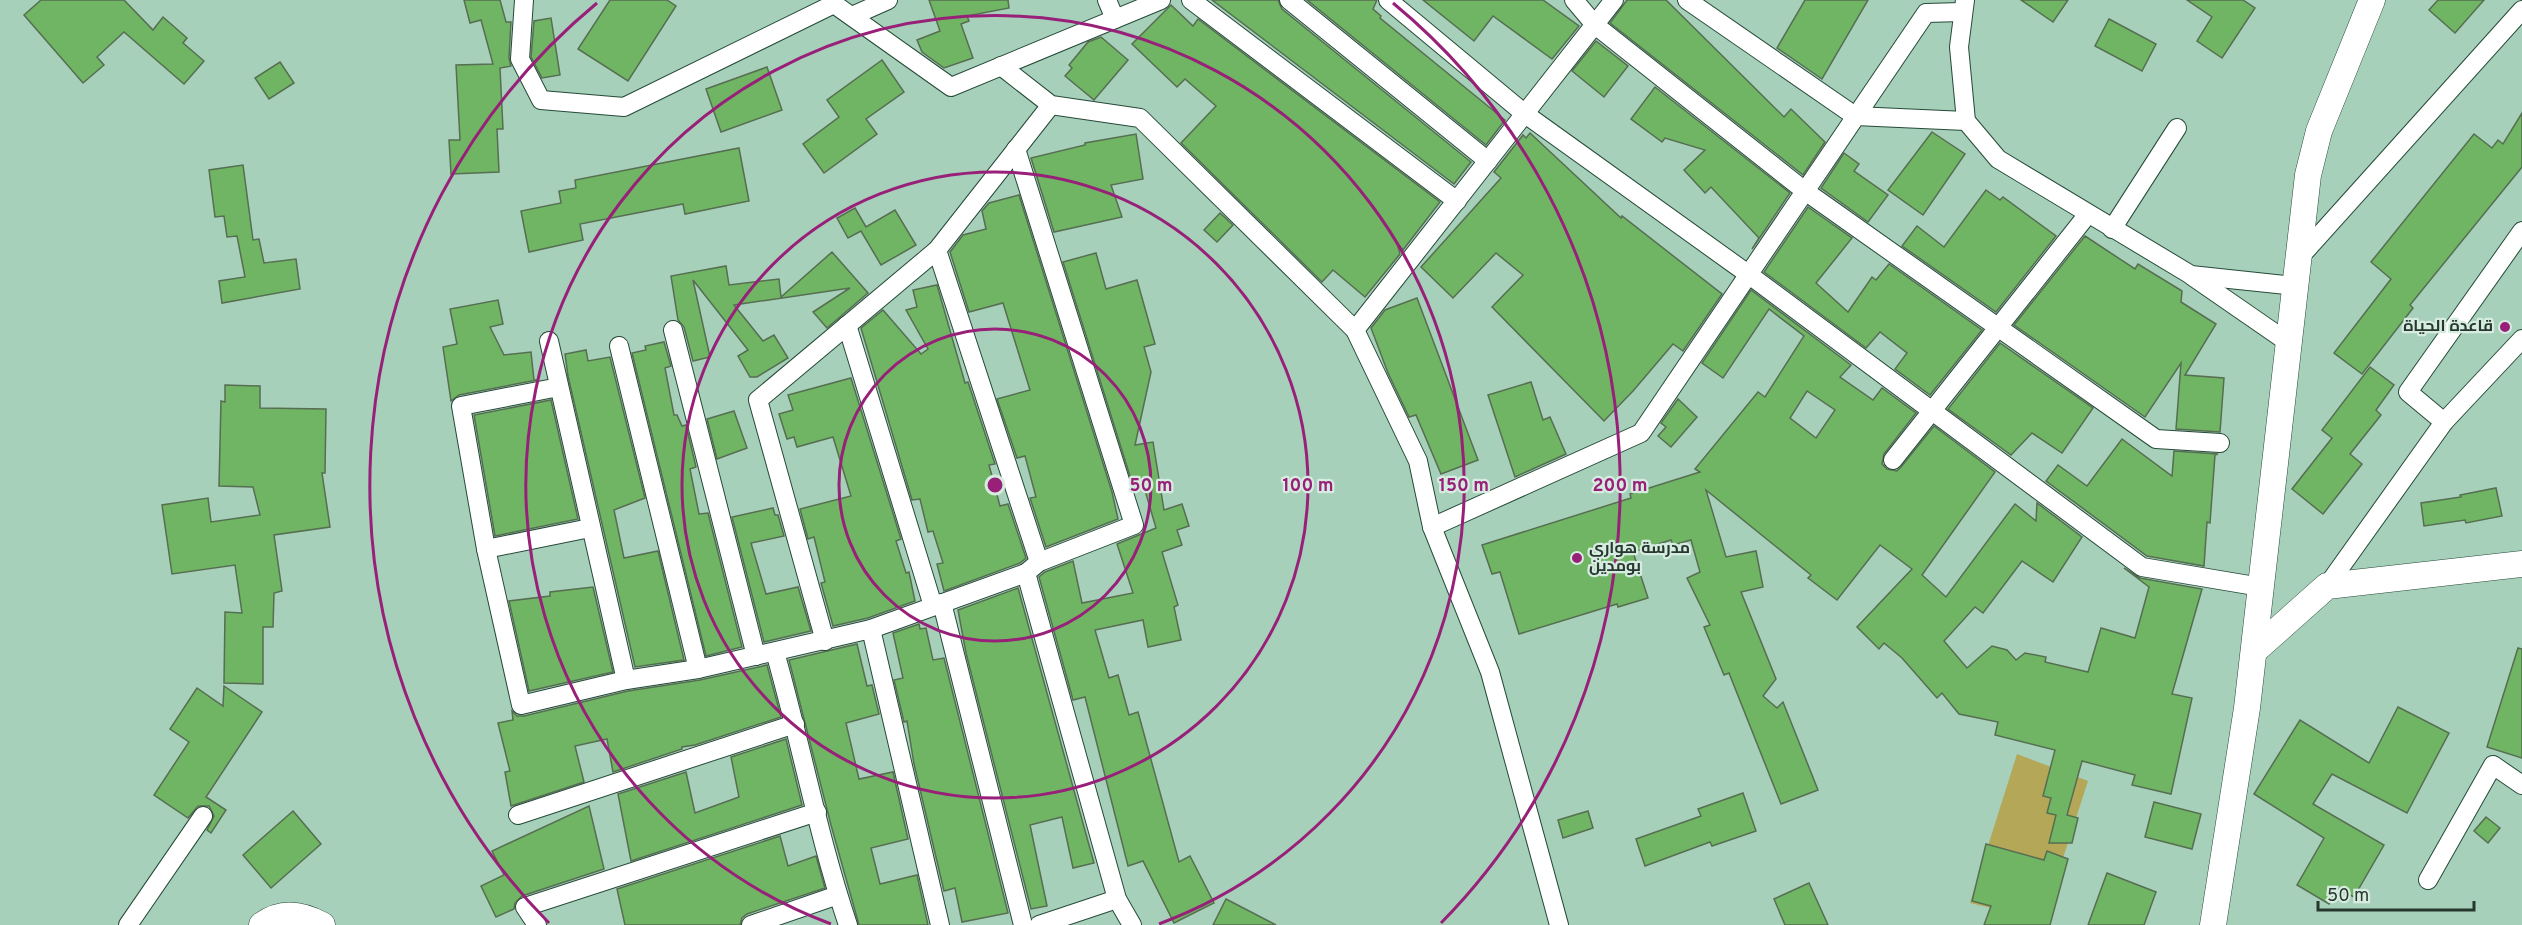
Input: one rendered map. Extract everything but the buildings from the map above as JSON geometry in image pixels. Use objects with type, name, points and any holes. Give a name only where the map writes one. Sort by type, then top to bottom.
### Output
[{"type":"main road","points":[[2213,925],[2247,708],[2308,175],[2319,131],[2372,0]]},
{"type":"main road","points":[[2254,651],[2327,586],[2522,564]]},
{"type":"main road","points":[[262,925],[284,915],[298,915],[322,925]]},
{"type":"street","points":[[524,0],[520,59],[541,100],[624,107],[834,2],[951,87],[1161,0]]},
{"type":"street","points":[[852,16],[888,0]]},
{"type":"street","points":[[1107,0],[1115,19]]},
{"type":"street","points":[[1191,0],[1456,201]]},
{"type":"street","points":[[1289,0],[1488,161]]},
{"type":"street","points":[[1388,0],[1525,114],[1748,274],[2142,567],[2261,586]]},
{"type":"street","points":[[1574,0],[1595,25],[1805,191],[2156,440],[2220,443]]},
{"type":"street","points":[[1355,330],[1614,0]]},
{"type":"street","points":[[1687,0],[1855,116],[1966,121]]},
{"type":"street","points":[[1432,527],[1641,433],[1926,13],[1964,6],[1959,47],[1966,121],[1998,159],[2190,274],[2289,343]]},
{"type":"street","points":[[2299,258],[2522,10]]},
{"type":"street","points":[[1002,66],[1051,105],[1140,118],[1355,330],[1418,461],[1432,527],[1490,672],[1559,925]]},
{"type":"street","points":[[825,640],[758,400],[937,250],[1051,105]]},
{"type":"street","points":[[2112,229],[2177,128]]},
{"type":"street","points":[[559,387],[461,406],[486,549],[521,705],[626,680],[698,669],[872,630],[1134,525],[1016,149]]},
{"type":"street","points":[[1893,460],[2088,214]]},
{"type":"street","points":[[2444,422],[2408,392],[2522,231]]},
{"type":"street","points":[[937,250],[1032,567],[1117,899],[1132,925]]},
{"type":"street","points":[[2190,274],[2295,286]]},
{"type":"street","points":[[848,325],[937,605],[1023,925]]},
{"type":"street","points":[[673,330],[756,656]]},
{"type":"street","points":[[2327,586],[2444,422],[2522,339]]},
{"type":"street","points":[[549,341],[626,680]]},
{"type":"street","points":[[619,346],[698,669]]},
{"type":"street","points":[[486,549],[590,528]]},
{"type":"street","points":[[872,630],[940,925]]},
{"type":"street","points":[[775,652],[838,895],[848,925]]},
{"type":"street","points":[[518,815],[795,724]]},
{"type":"street","points":[[2428,880],[2493,765],[2522,785]]},
{"type":"street","points":[[537,925],[525,907],[817,812]]},
{"type":"street","points":[[128,925],[203,816]]},
{"type":"street","points":[[751,925],[838,895]]},
{"type":"street","points":[[1042,925],[1117,899]]},
{"type":"shaded area","points":[[2017,754],[2088,781],[2043,920],[1970,903]]},
{"type":"place","name":"قاعدة الحياة","points":[[2505,327]]},
{"type":"place","name":"مدرسة هواري بومدين","points":[[1577,558]]}]
